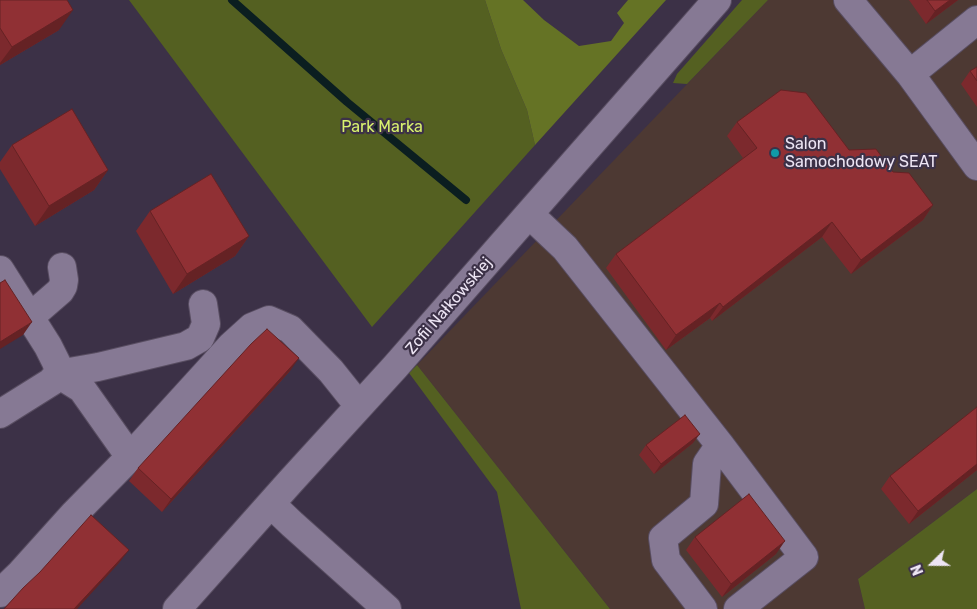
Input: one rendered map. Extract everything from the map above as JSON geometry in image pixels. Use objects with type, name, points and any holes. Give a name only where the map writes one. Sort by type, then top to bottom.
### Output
[{"type":"street","name":"Zofii Nałkowskiej","points":[[177,609],[395,367],[718,0]]},
{"type":"street","points":[[848,0],[910,74],[977,166]]},
{"type":"street","points":[[910,74],[977,20]]},
{"type":"street","points":[[529,214],[565,248],[720,445],[804,557],[738,609]]},
{"type":"street","points":[[30,318],[60,291],[64,280],[62,267]]},
{"type":"street","points":[[0,270],[56,362],[58,374]]},
{"type":"street","points":[[0,414],[51,382],[58,374],[98,367],[186,346],[200,338],[205,314],[241,337]]},
{"type":"street","points":[[0,593],[72,515],[130,457],[231,346],[252,327],[269,320],[290,329],[331,371],[359,406]]},
{"type":"street","points":[[58,374],[82,389],[130,457]]},
{"type":"street","points":[[703,609],[666,560],[663,538],[704,504],[708,464],[720,445]]},
{"type":"street","points":[[272,504],[387,609]]},
{"type":"shaded area","points":[[768,0],[977,0],[977,489],[858,579],[865,609],[610,609],[417,365]]},
{"type":"green space","name":"Park Marka","points":[[129,0],[485,0],[501,49],[527,110],[535,145],[372,327]]},
{"type":"green space","points":[[485,0],[523,0],[544,20],[579,46],[611,41],[624,23],[617,13],[628,0],[666,0],[535,145],[527,110],[501,49]]},
{"type":"green space","points":[[742,0],[768,0],[687,84],[673,83],[677,74]]},
{"type":"green space","points":[[417,365],[610,609],[521,609],[497,492],[409,373]]},
{"type":"green space","points":[[977,489],[977,609],[865,609],[858,579]]},
{"type":"building","points":[[0,0],[67,0],[73,10],[12,47],[0,28]]},
{"type":"building","points":[[927,0],[950,0],[935,11]]},
{"type":"building","points":[[977,67],[977,81],[970,71]]},
{"type":"building","points":[[781,90],[806,93],[849,150],[876,149],[893,172],[909,173],[933,205],[861,260],[832,222],[723,307],[720,303],[676,335],[616,254],[757,148],[737,122]]},
{"type":"building","points":[[72,109],[108,170],[49,206],[12,145]]},
{"type":"building","points":[[211,174],[249,236],[187,274],[150,211]]},
{"type":"building","points":[[5,280],[32,322],[0,342],[0,283]]},
{"type":"building","points":[[267,329],[299,358],[171,499],[138,468],[251,344]]},
{"type":"building","points":[[977,407],[977,464],[918,511],[890,476]]},
{"type":"building","points":[[685,415],[700,434],[661,464],[646,445]]},
{"type":"building","points":[[749,494],[785,541],[731,584],[695,537]]},
{"type":"building","points":[[91,515],[129,550],[74,609],[4,609],[40,572]]},
{"type":"waterway","points":[[232,0],[347,102],[466,200]]},
{"type":"place","name":"Salon Samochodowy SEAT","points":[[775,153]]}]
